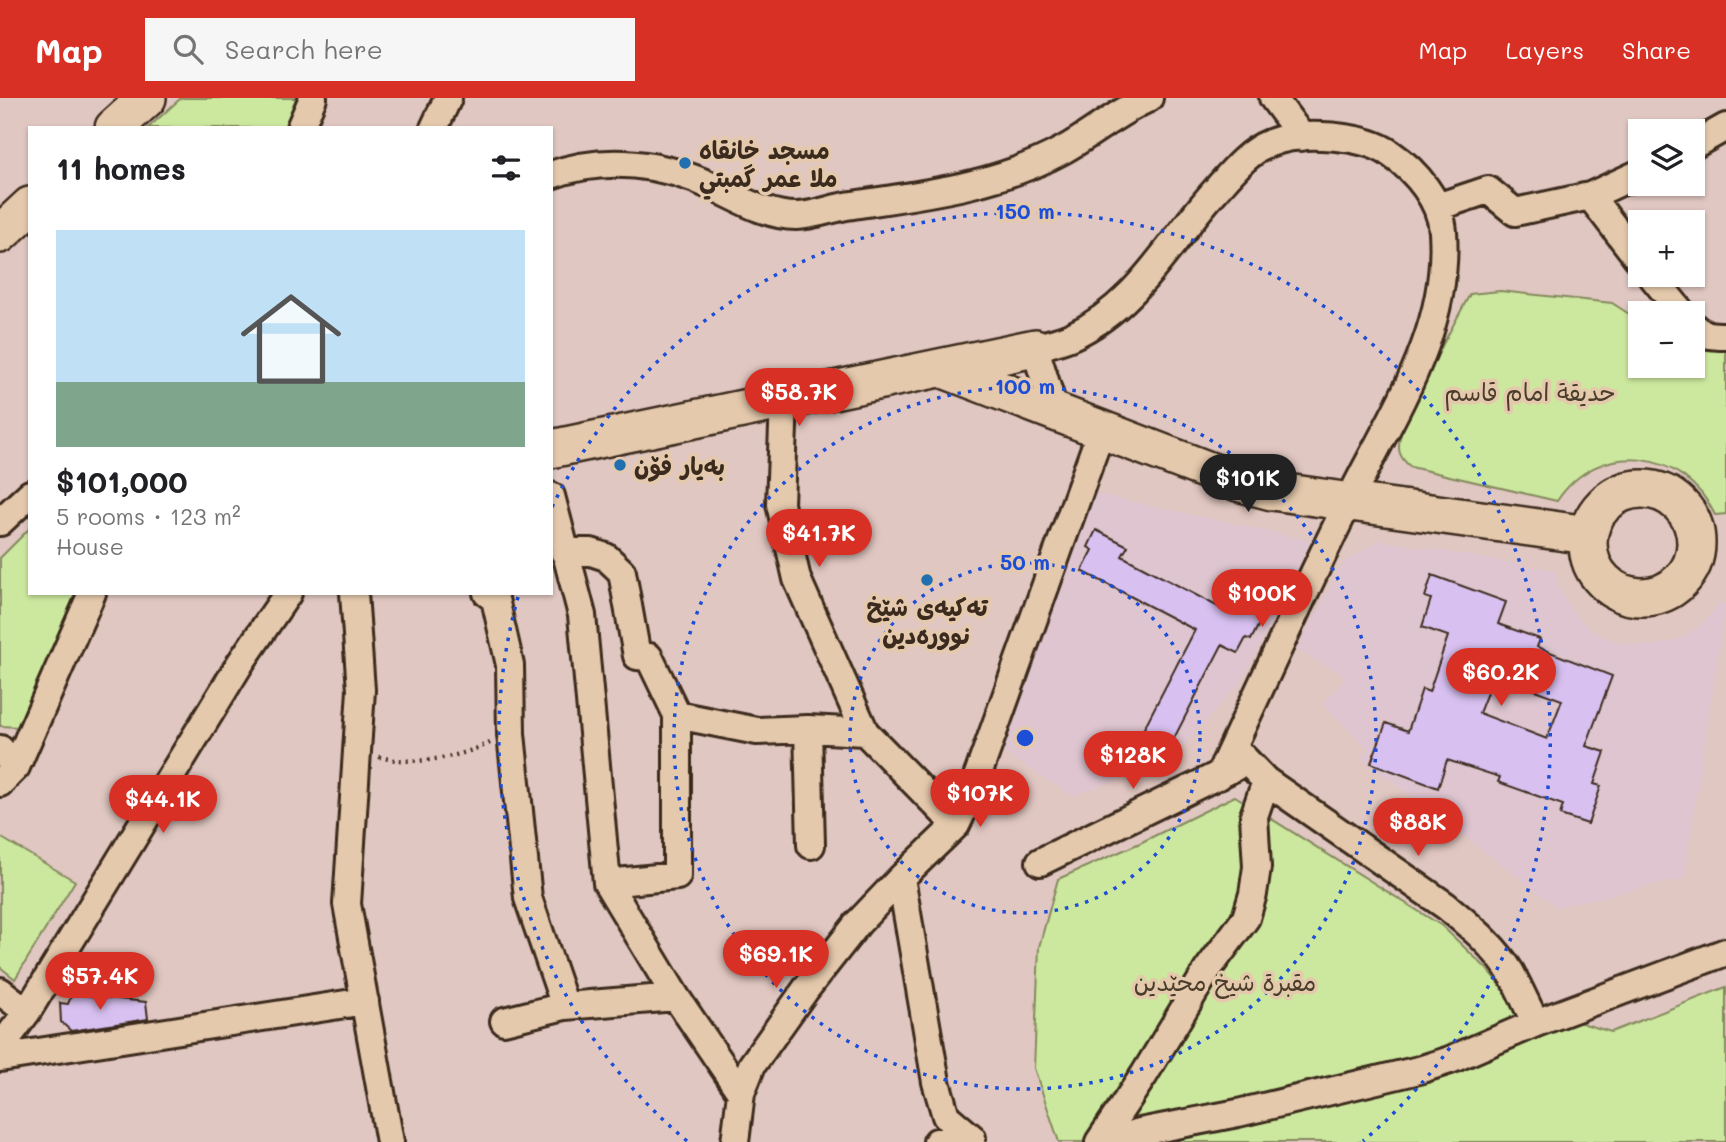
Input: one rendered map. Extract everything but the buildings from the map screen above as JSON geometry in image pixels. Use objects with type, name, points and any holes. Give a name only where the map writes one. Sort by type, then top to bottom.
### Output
[{"type":"street","points":[[116,126],[147,98]]},
{"type":"street","points":[[301,126],[313,98]]},
{"type":"street","points":[[553,174],[585,166],[646,166],[680,173],[769,212],[809,215],[849,205],[962,187],[1009,173],[1062,150],[1124,109],[1149,98]]},
{"type":"street","points":[[1273,98],[1302,137]]},
{"type":"street","points":[[1705,139],[1726,127]]},
{"type":"street","points":[[553,449],[1035,348],[1071,337],[1116,308],[1146,278],[1202,205],[1245,159],[1272,142],[1302,137],[1348,139],[1381,147],[1405,165],[1437,207],[1442,224],[1439,294],[1431,331],[1399,406],[1348,501],[1239,754],[1219,776],[1040,862]]},
{"type":"street","points":[[1437,207],[1488,190],[1515,212],[1590,196],[1628,179]]},
{"type":"street","points":[[1590,196],[1628,246]]},
{"type":"street","points":[[0,234],[28,208]]},
{"type":"street","points":[[1661,287],[1672,301]]},
{"type":"street","points":[[1705,334],[1710,337],[1726,336]]},
{"type":"street","points":[[1035,348],[1055,413]]},
{"type":"street","points":[[940,368],[1238,482],[1272,491],[1588,535]]},
{"type":"street","points":[[784,401],[780,504],[797,579],[865,732],[956,825]]},
{"type":"street","points":[[735,1142],[741,1093],[752,1065],[806,989],[858,923],[956,825],[971,794],[1101,431]]},
{"type":"street","points":[[1643,489],[1661,492],[1683,509],[1711,554],[1689,569],[1678,583],[1663,593],[1636,597],[1619,592],[1599,576],[1590,561],[1588,535],[1593,519],[1603,505],[1618,495],[1643,489]]},
{"type":"street","points":[[0,522],[28,496]]},
{"type":"street","points":[[553,505],[582,615],[607,883],[676,997],[741,1093]]},
{"type":"street","points":[[564,552],[591,552],[606,557],[622,572],[636,656],[649,657],[677,715],[677,876],[607,883]]},
{"type":"street","points":[[5,766],[91,595]]},
{"type":"street","points":[[0,1048],[26,1012],[242,662],[287,595]]},
{"type":"street","points":[[354,595],[361,691],[347,904],[390,1142]]},
{"type":"street","points":[[490,595],[495,599],[510,665],[511,734],[528,898],[565,1006]]},
{"type":"street","points":[[677,715],[757,731],[808,729],[865,732]]},
{"type":"street","points":[[808,729],[811,845]]},
{"type":"street","points":[[1239,754],[1266,781],[1468,924],[1494,950],[1510,972],[1536,1023]]},
{"type":"street","points":[[1101,1142],[1208,970],[1246,918],[1254,894],[1257,867],[1254,816],[1266,781]]},
{"type":"street","points":[[901,878],[936,1082],[946,1116],[978,1140]]},
{"type":"street","points":[[1101,1142],[1419,1070],[1726,952]]},
{"type":"street","points":[[0,991],[26,1012]]},
{"type":"street","points":[[504,1021],[565,1006],[676,997]]},
{"type":"street","points":[[0,1058],[365,1001]]},
{"type":"street","points":[[937,1142],[978,1140]]},
{"type":"path","points":[[358,752],[402,760],[446,758],[511,734]]},
{"type":"shaded area","points":[[1089,492],[1308,540],[1309,551],[1241,682],[1170,761],[1073,796],[999,750]]},
{"type":"shaded area","points":[[1380,540],[1555,570],[1559,587],[1581,621],[1598,634],[1626,644],[1656,645],[1677,640],[1701,625],[1720,602],[1726,604],[1684,879],[1557,907],[1361,758],[1367,748],[1322,703],[1346,677],[1296,650],[1343,563]]},
{"type":"green space","points":[[181,98],[296,98],[285,126],[150,126]]},
{"type":"green space","name":"حديقة امام قاسم","points":[[1500,291],[1612,303],[1628,313],[1628,378],[1705,378],[1705,327],[1726,320],[1726,514],[1715,515],[1701,493],[1683,476],[1662,465],[1640,460],[1617,460],[1595,467],[1574,481],[1557,501],[1411,467],[1403,460],[1400,452],[1401,433],[1470,294]]},
{"type":"green space","points":[[28,530],[28,595],[83,595],[21,727],[0,726],[0,558]]},
{"type":"green space","name":"مقبرة شيخ محێدین","points":[[1235,796],[1442,926],[1486,968],[1515,1003],[1611,1032],[1726,987],[1726,1142],[1059,1142],[1034,1068],[1039,947],[1058,879],[1140,843]]},
{"type":"green space","points":[[0,837],[75,881],[15,979],[0,967]]},
{"type":"place","name":"مسجد خانقاه ملا عمر گمبتي","points":[[685,163]]},
{"type":"place","name":"بەیار فۆن","points":[[620,465]]},
{"type":"place","name":"تەکیەی شێخ نوورەدین","points":[[927,580]]}]
